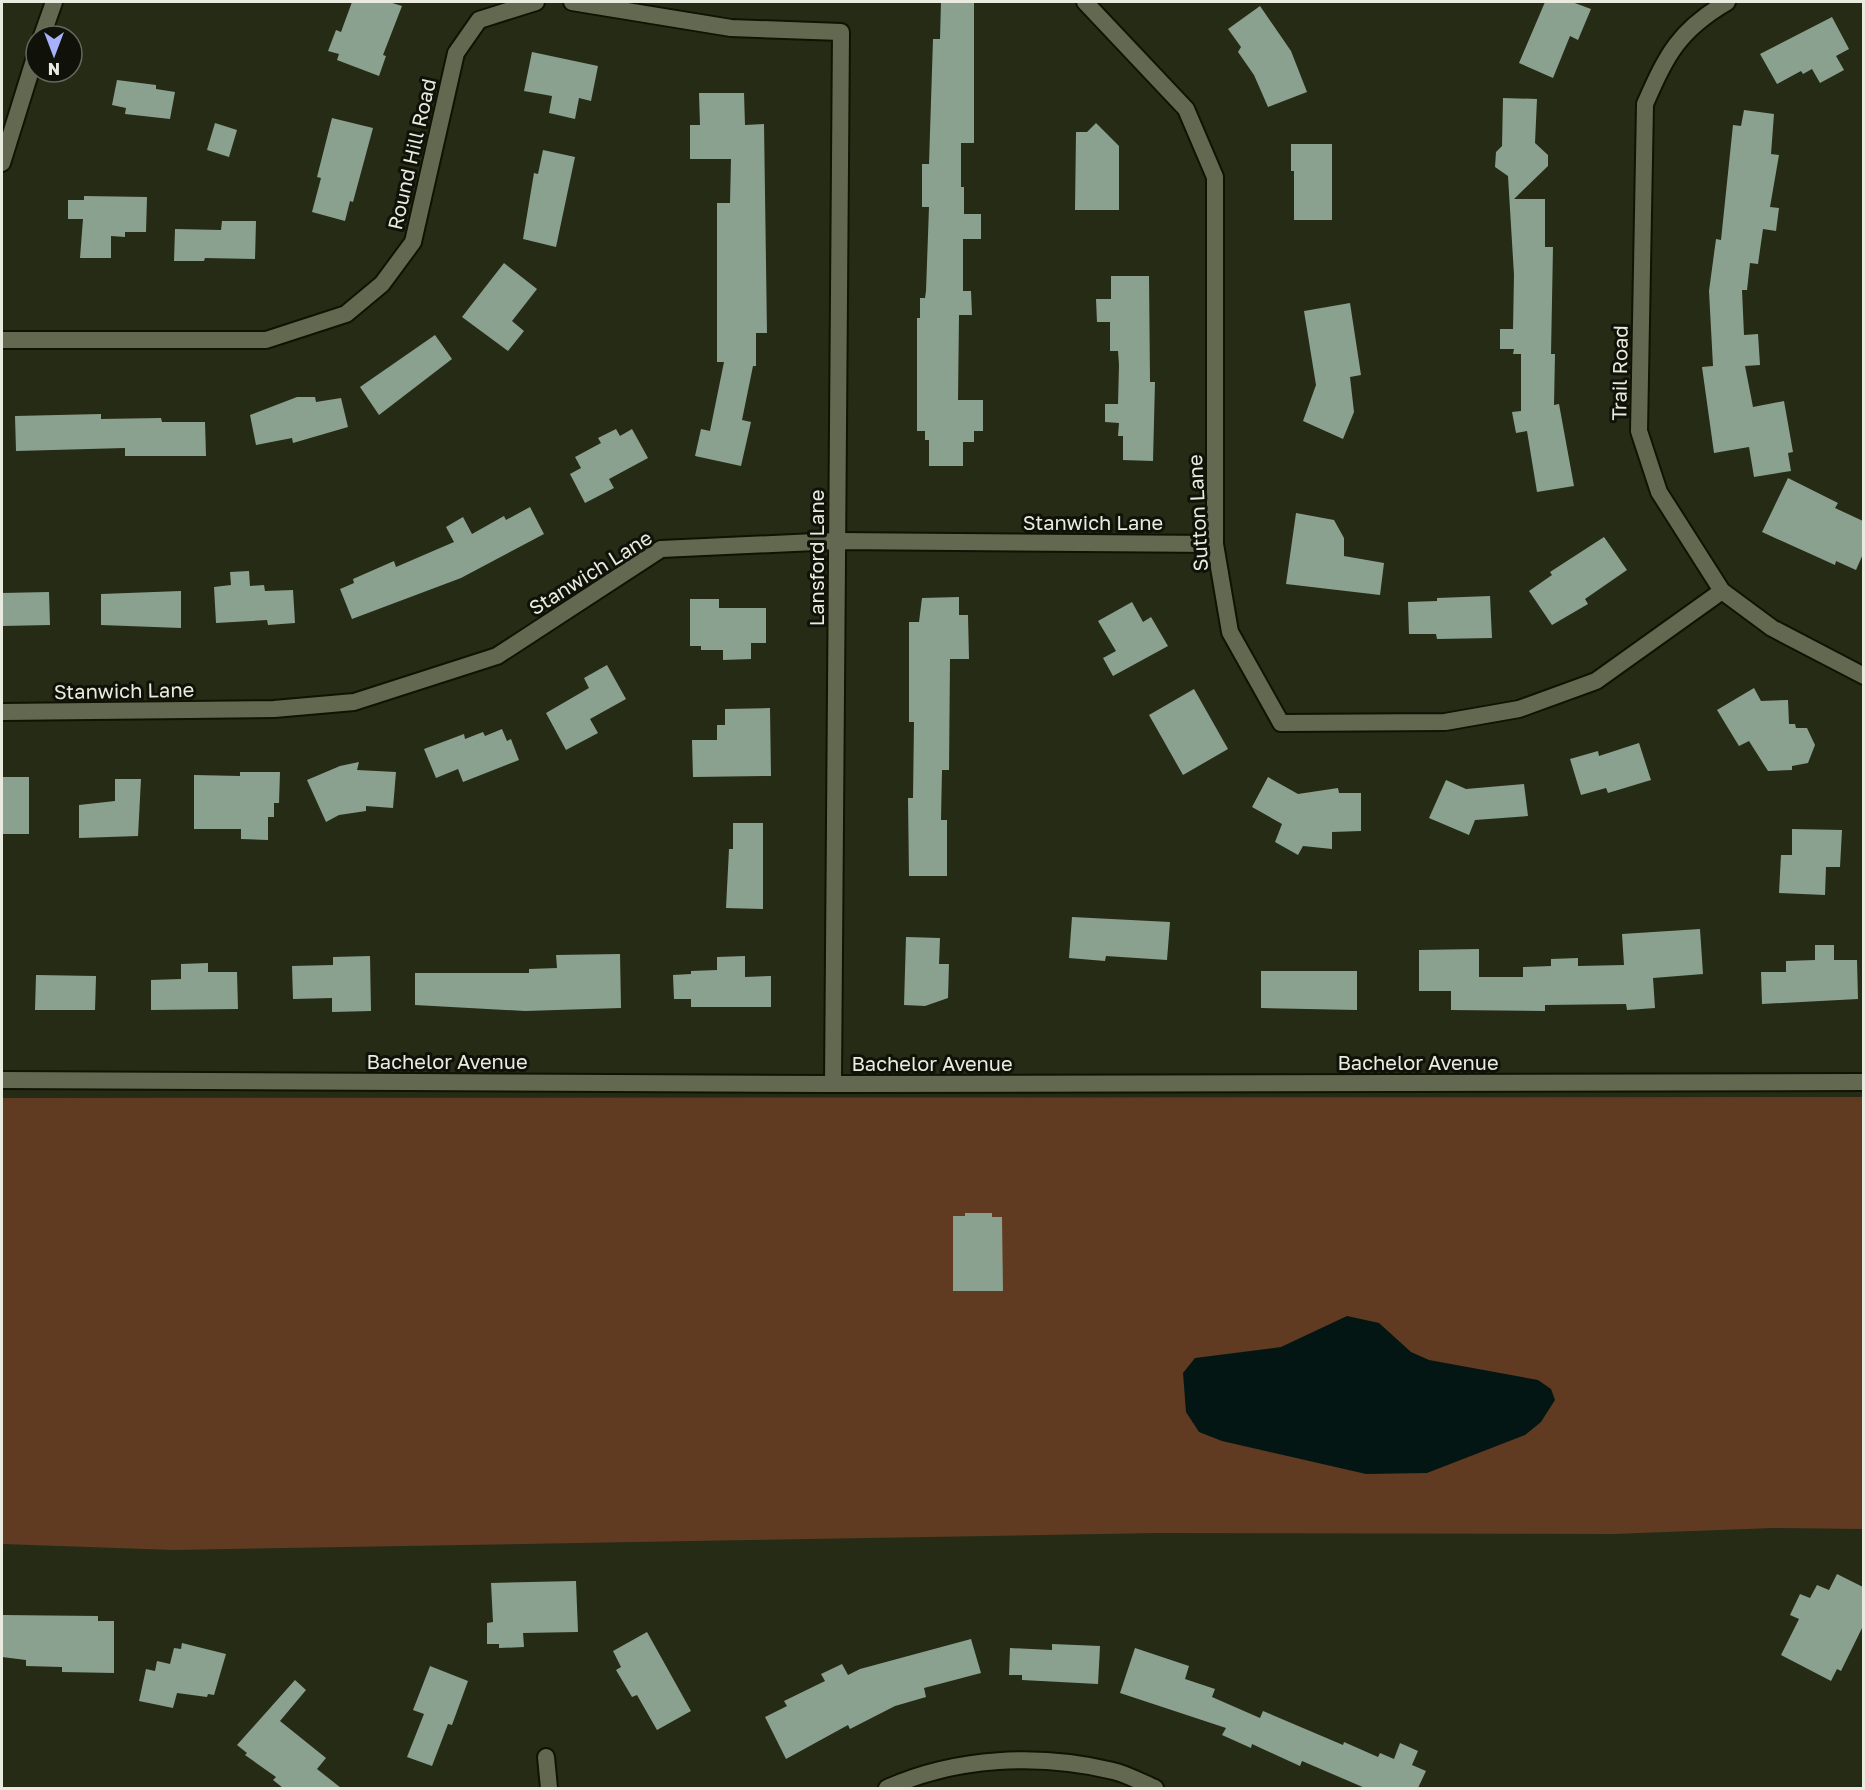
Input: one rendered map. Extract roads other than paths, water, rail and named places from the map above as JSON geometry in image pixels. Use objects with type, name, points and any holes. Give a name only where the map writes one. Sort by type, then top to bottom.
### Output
[{"type":"street","points":[[46,24],[54,2]]},
{"type":"street","name":"Round Hill Road","points":[[2,340],[266,340],[346,314],[382,284],[413,242],[456,53],[479,20],[536,2]]},
{"type":"street","name":"Lansford Lane","points":[[572,2],[731,28],[841,32],[833,1084]]},
{"type":"street","name":"Sutton Lane","points":[[1084,2],[1186,109],[1215,177],[1215,544],[1230,632],[1281,723],[1445,722],[1519,709],[1596,681],[1722,591]]},
{"type":"street","name":"Trail Road","points":[[1727,2],[1700,18],[1666,56],[1645,104],[1639,431],[1659,492],[1722,591],[1772,628],[1863,676]]},
{"type":"street","points":[[2,163],[27,84]]},
{"type":"street","name":"Stanwich Lane","points":[[2,712],[274,709],[354,702],[496,656],[661,549],[837,541],[1215,544]]},
{"type":"street","name":"Bachelor Avenue","points":[[2,1080],[833,1084],[1863,1082]]},
{"type":"street","points":[[546,1757],[549,1788]]},
{"type":"street","points":[[887,1788],[913,1777],[971,1764],[1043,1760],[1114,1771],[1155,1788]]}]
